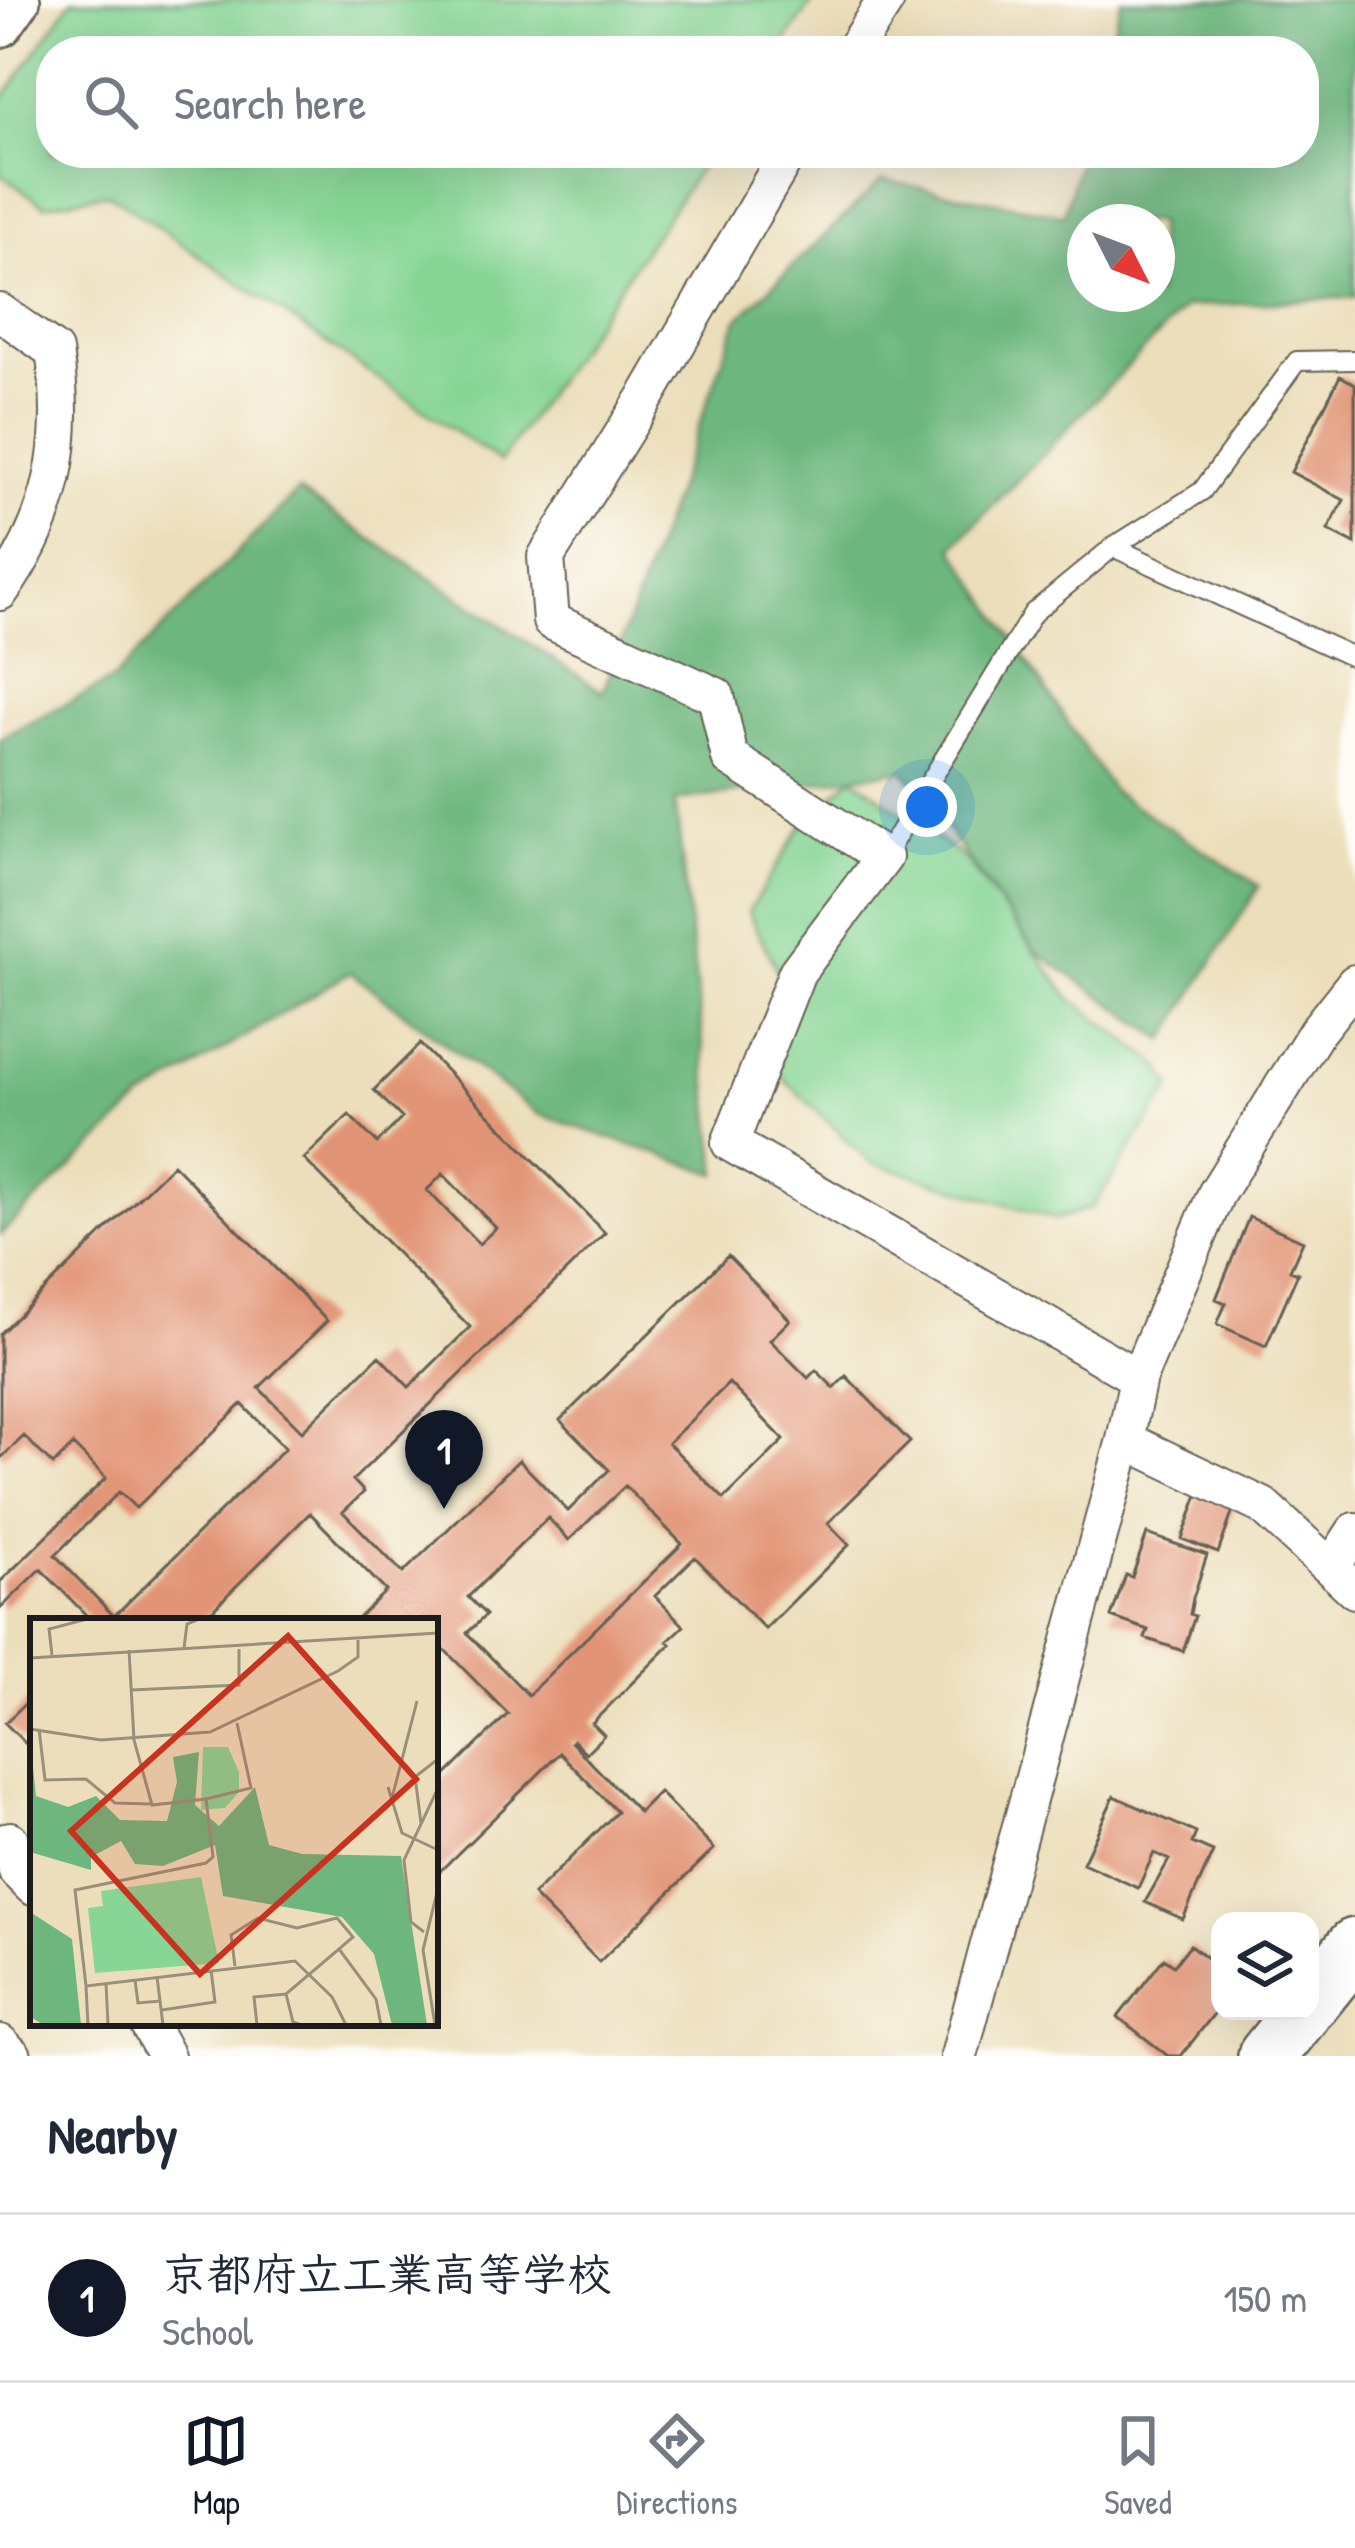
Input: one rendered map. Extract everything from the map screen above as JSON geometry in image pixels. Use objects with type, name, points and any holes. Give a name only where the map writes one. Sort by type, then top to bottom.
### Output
[{"type":"main road","points":[[1319,1992],[1355,1946]]},
{"type":"main road","points":[[1268,2056],[1297,2020]]},
{"type":"street","points":[[0,24],[16,0]]},
{"type":"street","points":[[863,36],[886,0]]},
{"type":"street","points":[[779,168],[650,392],[546,557],[551,621],[716,696],[730,758],[884,857],[797,972],[730,1143],[1138,1378]]},
{"type":"street","points":[[0,312],[54,351],[62,399],[58,452],[46,510],[0,592]]},
{"type":"street","points":[[959,2056],[1138,1378],[1216,1194],[1317,1031],[1355,983]]},
{"type":"street","points":[[1125,1440],[1263,1506],[1343,1579],[1355,1531]]},
{"type":"street","points":[[14,1841],[17,1871],[30,1884]]},
{"type":"street","points":[[150,2026],[166,2056]]},
{"type":"street","points":[[0,2043],[14,2056]]},
{"type":"lane","points":[[884,857],[1033,613],[1113,547],[1202,491],[1298,361],[1355,360]]},
{"type":"lane","points":[[1113,547],[1355,658]]},
{"type":"green space","points":[[72,0],[814,0],[789,36],[47,36]]},
{"type":"green space","points":[[1121,0],[1355,0],[1355,297],[1185,307],[953,547],[1113,792],[1259,886],[1165,1040],[1034,950],[904,770],[675,801],[718,1174],[538,1114],[350,972],[142,1100],[0,1235],[0,738],[112,680],[298,491],[603,692],[737,320],[882,180],[1064,215],[1067,204],[1067,312],[1175,312],[1175,204],[1067,204],[1077,168],[1319,168],[1319,36],[1112,36]]},
{"type":"green space","points":[[36,52],[36,168],[700,168],[500,462],[108,193],[44,205],[0,174],[0,103]]},
{"type":"green space","points":[[853,777],[965,859],[1071,999],[1159,1065],[1172,1086],[1092,1208],[1056,1219],[870,1162],[766,1062],[780,976],[748,912],[804,823]]},
{"type":"building","points":[[1340,376],[1355,384],[1355,544],[1328,530],[1344,500],[1291,472]]},
{"type":"building","points":[[420,1044],[605,1233],[353,1480],[364,1492],[343,1512],[403,1573],[519,1460],[568,1511],[609,1470],[560,1420],[728,1256],[790,1320],[770,1340],[808,1378],[816,1370],[834,1388],[846,1376],[910,1442],[828,1523],[849,1545],[765,1629],[695,1557],[655,1596],[684,1626],[592,1723],[604,1735],[586,1753],[571,1742],[639,1812],[659,1792],[714,1849],[599,1962],[533,1895],[617,1812],[560,1753],[438,1873],[438,1783],[508,1714],[438,1643],[438,1618],[358,1618],[386,1591],[310,1513],[204,1618],[89,1618],[41,1569],[0,1609],[0,1582],[106,1478],[73,1445],[53,1465],[24,1436],[0,1455],[0,1334],[173,1164],[327,1321],[259,1388],[302,1431],[379,1356],[409,1387],[470,1327],[304,1159],[349,1115],[377,1143],[402,1118],[374,1090]],"holes":[[[443,1174],[496,1228],[479,1244],[427,1190]],[[729,1383],[784,1440],[724,1499],[668,1443]],[[242,1404],[285,1448],[114,1616],[55,1555],[119,1492],[136,1508]],[[625,1486],[682,1544],[528,1695],[467,1633],[486,1615],[468,1597],[548,1518],[569,1540]]]},
{"type":"building","points":[[1249,1217],[1303,1241],[1290,1270],[1298,1273],[1266,1346],[1217,1324],[1226,1303],[1216,1299]]},
{"type":"building","points":[[1198,1495],[1234,1508],[1218,1553],[1182,1539]]},
{"type":"building","points":[[1147,1534],[1207,1555],[1183,1651],[1145,1638],[1148,1630],[1111,1617]]},
{"type":"building","points":[[30,1699],[30,1748],[5,1723]]},
{"type":"building","points":[[1114,1796],[1196,1833],[1192,1843],[1213,1852],[1183,1919],[1145,1902],[1169,1860],[1154,1853],[1138,1888],[1083,1863]]},
{"type":"building","points":[[1190,1945],[1211,1961],[1211,2018],[1181,2056],[1168,2056],[1118,2017],[1164,1958],[1174,1965]]},
{"type":"place","name":"京都府立工業高等学校","points":[[444,1509]]}]
